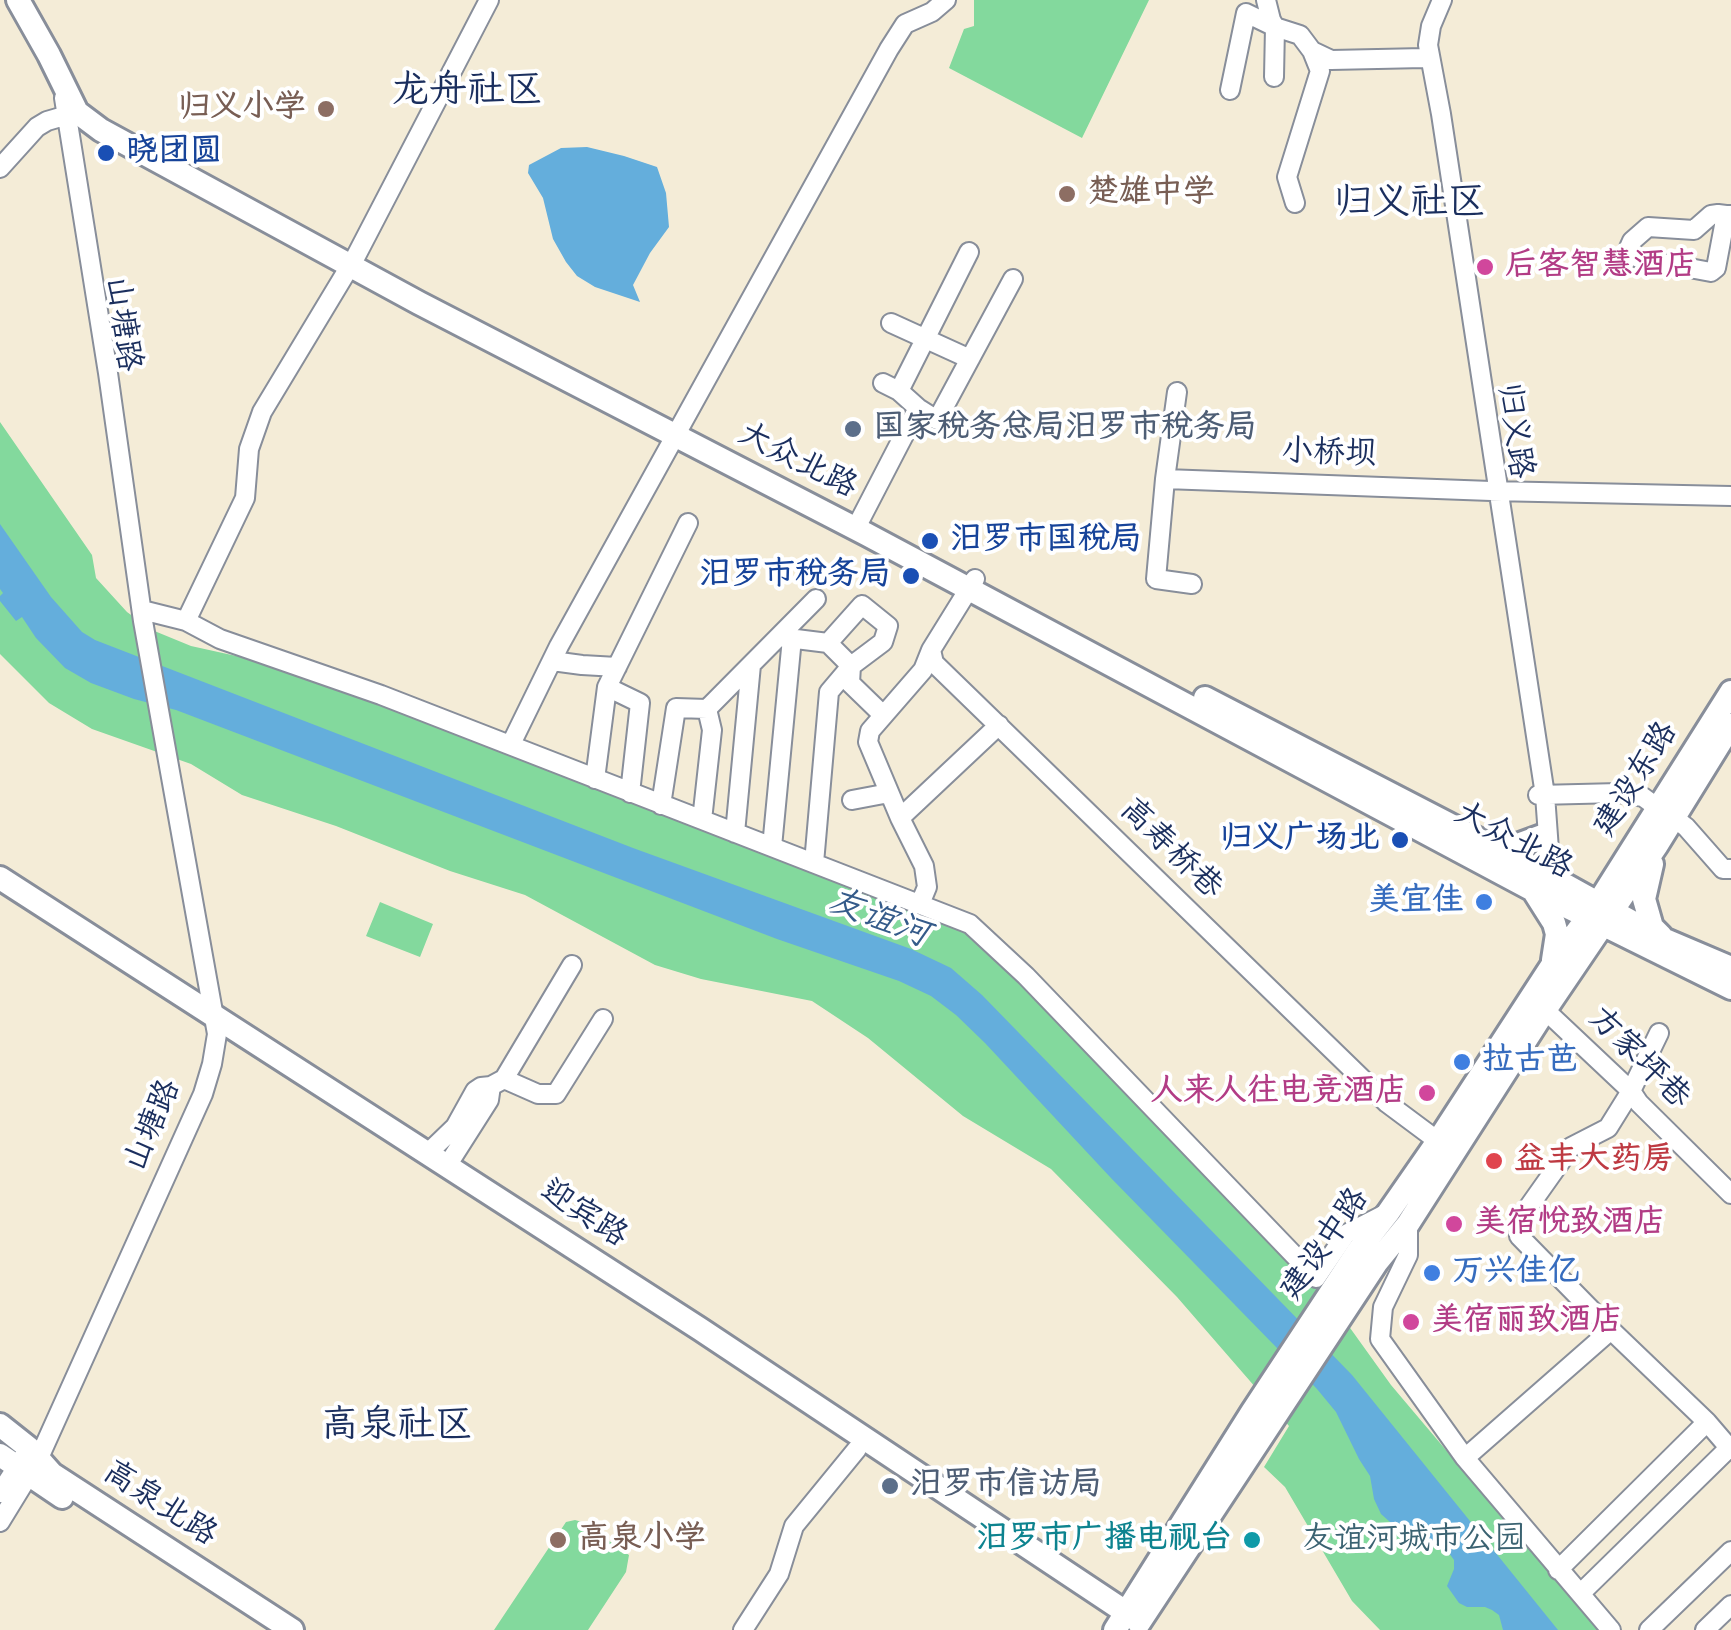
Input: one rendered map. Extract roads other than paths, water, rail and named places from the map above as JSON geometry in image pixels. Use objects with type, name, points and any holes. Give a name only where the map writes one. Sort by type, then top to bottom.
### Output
[{"type":"main road","name":"大众北路","points":[[18,0],[88,102],[107,120],[354,261]]},
{"type":"main road","name":"大众北路","points":[[33,0],[60,76],[68,114],[1542,880],[1660,946]]},
{"type":"main road","name":"大众北路","points":[[679,432],[860,520],[972,584],[1501,851],[1542,880]]},
{"type":"main road","name":"建设东路","points":[[1600,915],[1658,846],[1666,813],[1731,692]]},
{"type":"main road","name":"建设东路","points":[[1600,915],[1666,813],[1731,724]]},
{"type":"main road","points":[[1501,851],[1542,836]]},
{"type":"main road","points":[[1658,846],[1644,899],[1660,946],[1731,988]]},
{"type":"main road","name":"迎宾路","points":[[0,878],[212,1023],[480,1196],[1124,1625]]},
{"type":"main road","points":[[1542,880],[1563,966],[1609,950],[1660,946],[1731,968]]},
{"type":"main road","name":"迎宾路","points":[[0,892],[437,1160],[700,1329],[1124,1625]]},
{"type":"main road","name":"建设中路","points":[[1398,1219],[1438,1141],[1600,915]]},
{"type":"main road","name":"建设中路","points":[[1124,1625],[1258,1404],[1398,1219],[1545,1010],[1563,966]]},
{"type":"main road","name":"建设中路","points":[[1124,1625],[1268,1427],[1367,1256]]},
{"type":"main road","name":"高泉北路","points":[[0,1425],[22,1461],[272,1630]]},
{"type":"main road","name":"高泉北路","points":[[22,1461],[52,1474],[292,1630]]},
{"type":"street","points":[[186,621],[244,498],[249,449],[262,412],[354,261],[488,0]]},
{"type":"street","points":[[511,744],[552,660],[889,49],[905,24],[932,12],[946,0]]},
{"type":"street","points":[[1266,0],[1275,27],[1274,76]]},
{"type":"street","points":[[1439,0],[1428,45],[1542,795],[1542,880]]},
{"type":"street","name":"归义路","points":[[1439,0],[1425,24],[1421,44],[1494,491]]},
{"type":"street","points":[[1230,90],[1246,13],[1300,35],[1312,51],[1320,71],[1287,178],[1295,203]]},
{"type":"street","name":"山塘路","points":[[52,50],[68,114],[142,610],[141,636]]},
{"type":"street","points":[[1312,51],[1331,60],[1424,58]]},
{"type":"street","name":"山塘路","points":[[0,1522],[22,1461],[198,1092],[212,1023],[141,636],[68,114]]},
{"type":"street","points":[[0,168],[36,127],[68,114],[107,120]]},
{"type":"street","points":[[1711,215],[1728,215],[1716,268],[1711,272],[1641,259],[1628,250],[1648,227],[1694,230],[1711,215]]},
{"type":"street","points":[[969,252],[925,339],[891,387],[937,420],[1014,279]]},
{"type":"street","points":[[891,324],[970,358]]},
{"type":"street","points":[[1177,392],[1156,579],[1192,584]]},
{"type":"street","points":[[860,520],[918,408]]},
{"type":"street","name":"小桥坝","points":[[1166,480],[1731,496]]},
{"type":"street","points":[[596,780],[607,687],[688,523]]},
{"type":"street","points":[[920,904],[927,887],[924,866],[868,742],[870,732],[923,670],[972,584]]},
{"type":"street","points":[[607,687],[640,703],[707,708],[785,638],[816,598]]},
{"type":"street","points":[[814,863],[829,692],[851,666],[882,642],[888,626],[862,605],[828,642]]},
{"type":"street","points":[[142,610],[186,621],[220,639],[380,694],[970,924],[1026,976],[1316,1278],[1346,1234],[1398,1219],[1408,1255],[1383,1307],[1380,1340],[1465,1458],[1610,1630]]},
{"type":"street","points":[[785,638],[828,642],[851,666],[850,683],[883,715]]},
{"type":"street","points":[[772,847],[785,638]]},
{"type":"street","name":"高寿桥巷","points":[[931,650],[934,663],[1387,1102],[1438,1141]]},
{"type":"street","points":[[552,660],[617,667]]},
{"type":"street","points":[[735,833],[751,665]]},
{"type":"street","points":[[630,793],[640,703]]},
{"type":"street","points":[[662,805],[676,708]]},
{"type":"street","points":[[702,820],[712,730],[707,708]]},
{"type":"street","points":[[900,818],[999,726]]},
{"type":"street","points":[[852,800],[889,793]]},
{"type":"street","points":[[1542,795],[1619,793],[1643,798],[1686,827],[1728,868]]},
{"type":"street","points":[[1542,795],[1542,880]]},
{"type":"street","points":[[437,1160],[489,1100],[572,965]]},
{"type":"street","name":"方家坪巷","points":[[1545,1010],[1731,1194]]},
{"type":"street","points":[[497,1082],[538,1094],[556,1094],[603,1019]]},
{"type":"street","points":[[1580,1594],[1730,1449],[1519,1236],[1525,1212],[1571,1146],[1608,1128],[1631,1091],[1658,1033]]},
{"type":"street","points":[[1465,1458],[1611,1330]]},
{"type":"street","points":[[1558,1570],[1707,1422]]},
{"type":"street","points":[[744,1630],[779,1574],[794,1526],[857,1449]]},
{"type":"street","name":"山塘路","points":[[0,1493],[22,1461]]},
{"type":"street","points":[[1649,1630],[1731,1551]]},
{"type":"street","points":[[1705,1630],[1731,1605]]},
{"type":"water","points":[[587,147],[657,167],[666,193],[669,227],[633,285],[640,302],[595,287],[577,276],[553,239],[543,198],[528,173],[529,165],[561,148]]},
{"type":"water","name":"友谊河","points":[[0,524],[51,597],[82,632],[95,640],[633,848],[911,949],[951,968],[982,995],[1352,1375],[1558,1630],[1503,1630],[1499,1615],[1492,1610],[1459,1603],[1447,1586],[1454,1560],[1442,1544],[1416,1545],[1381,1514],[1370,1476],[1336,1412],[1317,1389],[985,1043],[931,996],[176,710],[91,683],[65,668],[22,617],[16,621],[0,601]]},
{"type":"place","name":"归义小学","points":[[326,109]]},
{"type":"place","name":"晓团圆","points":[[106,153]]},
{"type":"place","name":"楚雄中学","points":[[1067,194]]},
{"type":"place","name":"后客智慧酒店","points":[[1485,267]]},
{"type":"place","name":"国家税务总局汨罗市税务局","points":[[853,429]]},
{"type":"place","name":"汨罗市国税局","points":[[930,541]]},
{"type":"place","name":"汨罗市税务局","points":[[911,576]]},
{"type":"place","name":"归义广场北","points":[[1400,840]]},
{"type":"place","name":"美宜佳","points":[[1484,902]]},
{"type":"place","name":"拉古芭","points":[[1462,1062]]},
{"type":"place","name":"人来人往电竞酒店","points":[[1427,1093]]},
{"type":"place","name":"益丰大药房","points":[[1494,1161]]},
{"type":"place","name":"美宿悦致酒店","points":[[1454,1224]]},
{"type":"place","name":"万兴佳亿","points":[[1432,1273]]},
{"type":"place","name":"美宿丽致酒店","points":[[1411,1322]]},
{"type":"place","name":"汨罗市信访局","points":[[890,1486]]},
{"type":"place","name":"高泉小学","points":[[558,1540]]},
{"type":"place","name":"汨罗市广播电视台","points":[[1252,1540]]},
{"type":"district","name":"龙舟社区","points":[[467,93]]},
{"type":"district","name":"归义社区","points":[[1410,205]]},
{"type":"district","name":"高泉社区","points":[[397,1428]]},
{"type":"park label","name":"友谊河城市公园","points":[[1414,1541]]}]
